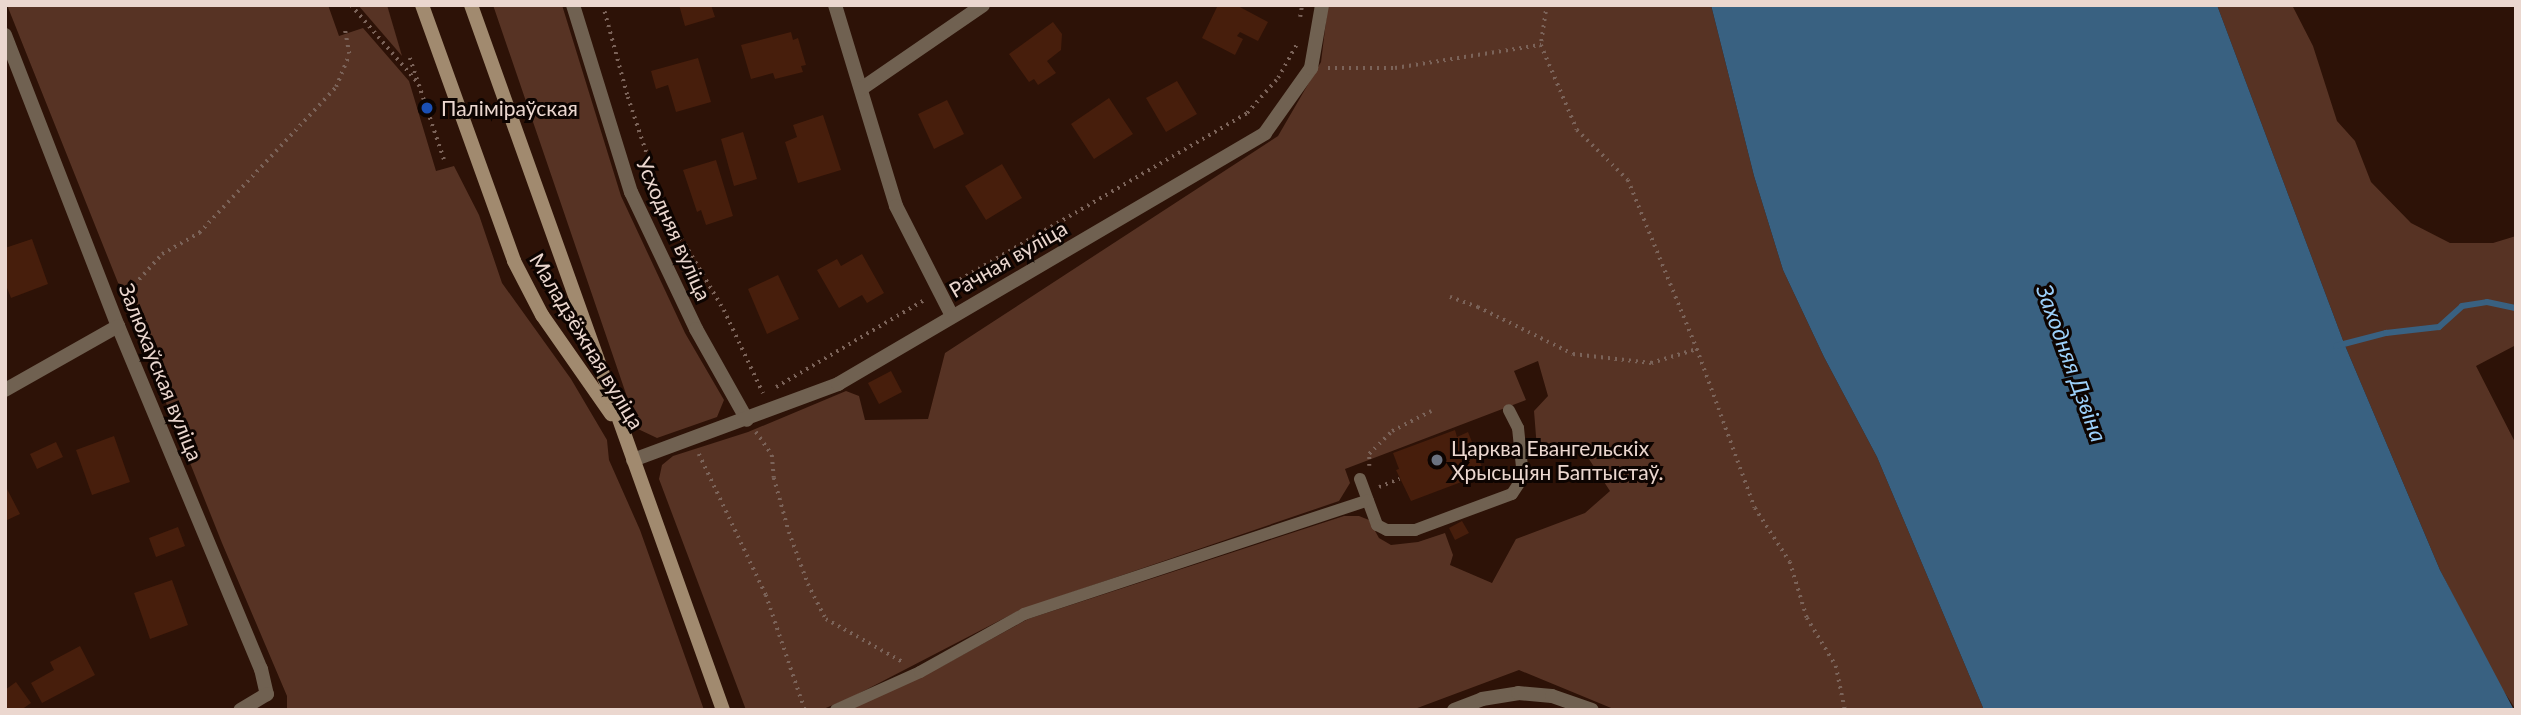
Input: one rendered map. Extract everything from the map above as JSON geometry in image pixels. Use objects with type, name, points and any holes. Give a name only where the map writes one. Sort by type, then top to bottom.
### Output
[{"type":"main road","name":"Маладзёжная вуліца","points":[[422,5],[514,261],[542,315],[613,418],[632,460]]},
{"type":"main road","name":"Маладзёжная вуліца","points":[[471,5],[723,710]]},
{"type":"street","name":"Усходняя вуліца","points":[[573,5],[631,192],[696,329],[747,420]]},
{"type":"street","points":[[835,5],[896,206],[951,316]]},
{"type":"street","points":[[861,89],[983,5]]},
{"type":"street","name":"Рачная вуліца","points":[[632,460],[747,420],[838,384],[1265,133],[1311,68],[1322,5]]},
{"type":"street","name":"Залюхаўская вуліца","points":[[5,35],[118,326],[261,669],[268,710]]},
{"type":"street","points":[[5,390],[118,326]]},
{"type":"street","points":[[1454,710],[1482,699],[1518,693],[1552,695],[1592,710]]},
{"type":"street","points":[[240,710],[267,694]]},
{"type":"lane","points":[[1366,477],[1368,500],[1377,525],[1387,530],[1415,530],[1512,494],[1523,477],[1518,429],[1509,410]]},
{"type":"lane","points":[[836,710],[920,672],[1024,614],[1368,500]]},
{"type":"path","points":[[351,5],[419,85]]},
{"type":"path","points":[[603,5],[628,97],[667,214],[724,310],[771,411]]},
{"type":"path","points":[[1299,28],[1301,5]]},
{"type":"path","points":[[1546,5],[1541,44],[1577,130],[1628,180],[1697,349],[1755,508],[1790,562],[1807,618],[1836,666],[1845,710]]},
{"type":"path","points":[[112,310],[162,254],[199,233],[336,88],[349,54],[344,27]]},
{"type":"path","points":[[945,288],[1247,113],[1278,78],[1298,40]]},
{"type":"path","points":[[1311,68],[1395,68],[1541,44]]},
{"type":"path","points":[[410,58],[443,159]]},
{"type":"path","points":[[776,387],[933,295]]},
{"type":"path","points":[[1450,297],[1478,307],[1573,354],[1650,363],[1697,349]]},
{"type":"path","points":[[1366,477],[1369,454],[1392,431],[1431,411]]},
{"type":"path","points":[[747,420],[772,455],[774,478],[789,532],[808,584],[826,619],[920,672]]},
{"type":"path","points":[[685,441],[696,445],[713,488],[766,595],[805,710]]},
{"type":"path","points":[[1382,500],[1377,488],[1399,479]]},
{"type":"shaded area","points":[[7,5],[328,5],[339,36],[363,28],[409,81],[436,171],[454,166],[479,215],[502,283],[571,379],[607,440],[609,460],[640,530],[704,710],[287,710],[287,696],[222,543]]},
{"type":"shaded area","points":[[358,5],[387,5],[402,56]]},
{"type":"shaded area","points":[[493,5],[562,5],[621,196],[685,333],[724,400],[717,417],[657,438],[638,429]]},
{"type":"shaded area","points":[[1328,5],[1711,5],[1754,176],[1783,270],[1824,357],[1877,457],[1984,710],[1616,710],[1519,670],[1412,710],[848,710],[944,665],[1028,619],[1344,516],[1359,516],[1369,520],[1379,538],[1391,545],[1418,542],[1445,533],[1453,555],[1450,565],[1492,583],[1516,539],[1585,513],[1610,491],[1579,444],[1537,449],[1534,411],[1548,396],[1538,361],[1514,371],[1526,400],[1345,469],[1350,483],[1339,501],[1020,610],[852,697],[821,710],[746,710],[659,479],[662,465],[673,456],[748,432],[846,391],[859,396],[865,420],[928,419],[945,353],[1278,136],[1321,62]]},
{"type":"shaded area","points":[[2217,5],[2292,5],[2313,46],[2337,121],[2355,141],[2371,182],[2411,223],[2450,243],[2493,243],[2516,236],[2516,345],[2476,366],[2516,444],[2516,710],[2495,678],[2440,570],[2344,343]]},
{"type":"water","name":"Заходняя Дзвіна","points":[[1711,5],[2217,5],[2344,343],[2440,570],[2514,710],[1984,710],[1877,457],[1824,357],[1783,270],[1754,176]]},
{"type":"building","points":[[679,5],[711,5],[715,17],[685,26]]},
{"type":"building","points":[[1218,5],[1236,5],[1268,22],[1258,41],[1240,32],[1237,36],[1243,39],[1235,55],[1202,38]]},
{"type":"building","points":[[1053,22],[1062,34],[1061,50],[1047,61],[1056,73],[1038,85],[1034,79],[1029,82],[1009,54]]},
{"type":"building","points":[[791,32],[793,40],[798,38],[806,65],[801,66],[803,72],[775,79],[773,73],[751,79],[741,45]]},
{"type":"building","points":[[698,58],[711,102],[676,112],[668,85],[656,89],[651,71]]},
{"type":"building","points":[[1177,81],[1197,114],[1166,132],[1146,98]]},
{"type":"building","points":[[1109,98],[1133,134],[1094,159],[1071,124]]},
{"type":"building","points":[[947,100],[964,134],[934,149],[918,114]]},
{"type":"building","points":[[823,115],[841,170],[798,183],[785,142],[797,137],[793,125]]},
{"type":"building","points":[[743,132],[757,179],[734,186],[721,139]]},
{"type":"building","points":[[716,160],[733,216],[706,225],[701,210],[697,212],[683,170]]},
{"type":"building","points":[[1002,164],[1022,198],[986,220],[965,186]]},
{"type":"building","points":[[32,239],[48,284],[11,298],[5,283],[5,248]]},
{"type":"building","points":[[862,254],[884,293],[867,303],[862,295],[839,308],[817,270],[837,259],[841,266]]},
{"type":"building","points":[[778,275],[799,319],[767,334],[748,289]]},
{"type":"building","points":[[891,371],[902,392],[879,404],[868,383]]},
{"type":"building","name":"Царква Евангельскіх Хрысьціян Баптыстаў.","points":[[1455,430],[1457,437],[1468,432],[1482,467],[1469,472],[1472,478],[1411,501],[1396,470],[1399,469],[1393,453]]},
{"type":"building","points":[[114,436],[130,482],[92,495],[76,450]]},
{"type":"building","points":[[56,442],[63,457],[37,469],[30,454]]},
{"type":"building","points":[[7,489],[20,514],[5,521],[5,490]]},
{"type":"building","points":[[1462,521],[1469,533],[1455,540],[1449,528]]},
{"type":"building","points":[[178,527],[185,546],[156,557],[149,538]]},
{"type":"building","points":[[172,580],[188,625],[150,639],[134,593]]},
{"type":"building","points":[[80,646],[95,675],[42,703],[31,683],[54,670],[50,662]]},
{"type":"building","points":[[16,682],[31,703],[21,710],[5,710],[5,690]]},
{"type":"waterway","points":[[2336,346],[2386,333],[2439,327],[2462,306],[2487,302],[2516,308]]},
{"type":"place","name":"Паліміраўская","points":[[427,108]]},
{"type":"place","name":"Царква Евангельскіх Хрысьціян Баптыстаў.","points":[[1437,460]]}]
